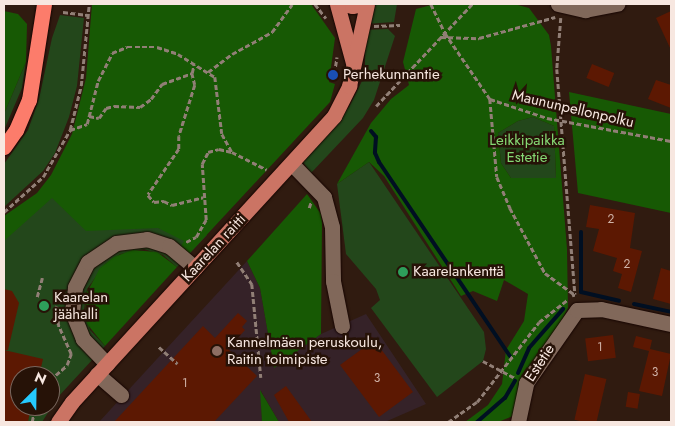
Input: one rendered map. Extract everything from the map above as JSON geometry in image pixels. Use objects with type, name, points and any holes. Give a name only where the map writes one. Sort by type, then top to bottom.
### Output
[{"type":"highway","points":[[4,146],[16,130],[29,100],[44,4]]},
{"type":"main road","name":"Kaarelan raitti","points":[[337,4],[353,63]]},
{"type":"main road","points":[[342,4],[365,4]]},
{"type":"main road","name":"Kaarelan raitti","points":[[58,422],[102,369],[334,116],[349,86],[353,63],[360,47],[365,4]]},
{"type":"street","points":[[559,9],[585,10],[617,4]]},
{"type":"street","points":[[292,164],[324,197],[332,227],[333,282],[342,326]]},
{"type":"street","points":[[121,395],[83,339],[74,320],[72,298],[82,270],[97,254],[125,240],[146,239],[169,246],[195,268]]},
{"type":"street","points":[[577,310],[601,309],[671,324]]},
{"type":"street","name":"Estetie","points":[[518,422],[526,383],[577,310]]},
{"type":"path","points":[[4,212],[43,177],[70,130],[81,86],[89,4]]},
{"type":"path","points":[[208,72],[232,54],[272,32],[292,4]]},
{"type":"path","name":"Maununpellonpolku","points":[[431,4],[445,33],[490,99],[561,120],[671,141]]},
{"type":"path","points":[[376,106],[472,4]]},
{"type":"path","points":[[441,37],[449,39],[479,38],[559,9],[557,69],[577,310]]},
{"type":"path","points":[[63,12],[88,15]]},
{"type":"path","points":[[70,130],[87,124],[98,81],[112,53],[127,47],[157,47],[194,64],[215,77],[222,134],[232,152]]},
{"type":"path","points":[[194,64],[192,73],[195,85],[178,136],[179,149],[148,194],[154,202],[164,200],[172,205],[203,196]]},
{"type":"path","points":[[89,116],[99,118],[106,108],[114,106],[140,107],[151,99],[162,84],[192,73]]},
{"type":"path","points":[[490,99],[497,177],[510,208],[545,274],[575,295]]},
{"type":"path","points":[[169,246],[196,237],[206,220],[202,164],[208,152],[219,150],[232,152],[280,176]]},
{"type":"path","points":[[237,262],[252,284],[261,378]]},
{"type":"path","points":[[37,297],[42,278]]},
{"type":"path","points":[[448,422],[477,402],[545,316],[575,295]]},
{"type":"path","points":[[55,307],[58,309],[58,325],[71,354],[67,365],[60,371]]},
{"type":"path","points":[[159,347],[178,364]]},
{"type":"path","points":[[483,361],[526,383]]},
{"type":"shaded area","name":"Kannelmäen peruskoulu, Raitin toimipiste","points":[[247,261],[260,288],[274,367],[321,334],[366,314],[426,404],[385,422],[279,422],[261,391],[262,422],[99,422]]},
{"type":"green space","points":[[92,4],[311,4],[335,38],[329,82],[335,84],[330,102],[188,255],[180,248],[184,241],[158,228],[86,231],[52,198],[4,241],[4,216],[37,193],[51,175],[72,134],[86,78]]},
{"type":"green space","points":[[376,4],[397,4],[394,22],[365,24]]},
{"type":"green space","points":[[435,4],[514,4],[529,8],[549,35],[567,249],[568,308],[513,416],[498,422],[465,422],[488,405],[502,384],[506,350],[524,321],[528,294],[504,280],[497,301],[473,291],[461,296],[384,176],[369,162],[337,184],[371,123],[391,99],[409,85],[403,62],[416,9]],"holes":[[[533,117],[554,126],[556,178],[511,178],[501,163],[498,133],[518,121]]]},
{"type":"green space","points":[[4,11],[18,14],[27,24],[26,62],[4,114]]},
{"type":"green space","points":[[60,15],[84,18],[77,86],[69,117],[55,153],[43,171],[4,207],[4,164],[28,130],[39,99],[52,38]]},
{"type":"green space","points":[[388,29],[395,36],[374,100],[363,118],[311,173],[302,161],[349,107],[362,81],[365,70],[365,30]]},
{"type":"green space","points":[[26,62],[22,88],[4,130],[4,114]]},
{"type":"green space","points":[[569,92],[671,114],[671,213],[578,193]]},
{"type":"green space","name":"Leikkipaikka Estetie","points":[[533,117],[554,126],[556,178],[511,178],[501,163],[498,133],[518,121]]},
{"type":"green space","name":"Kaarelankenttä","points":[[369,162],[484,332],[486,349],[483,361],[437,397],[371,308],[380,300],[376,289],[346,254],[337,184]]},
{"type":"green space","name":"Kaarelan jäähalli","points":[[50,185],[158,228],[207,235],[177,267],[163,255],[144,249],[120,254],[105,264],[87,289],[84,310],[90,330],[105,346],[60,395],[60,366],[10,366],[10,416],[46,416],[42,422],[4,422],[4,222]]},
{"type":"green space","points":[[307,194],[321,214],[322,222],[321,334],[274,368],[260,288],[247,261]]},
{"type":"green space","points":[[132,250],[157,252],[177,267],[105,346],[87,324],[85,296],[100,268],[114,257]]},
{"type":"green space","points":[[260,390],[279,422],[262,422]]},
{"type":"building","points":[[671,11],[671,50],[656,18]]},
{"type":"building","points":[[592,64],[614,73],[609,87],[586,78]]},
{"type":"building","points":[[656,80],[671,85],[671,108],[648,99]]},
{"type":"building","points":[[590,205],[635,213],[630,248],[642,251],[631,292],[618,288],[622,274],[613,271],[617,258],[593,251],[599,229],[586,227]]},
{"type":"building","points":[[661,268],[671,271],[671,304],[653,299]]},
{"type":"building","points":[[4,289],[12,291],[19,303],[8,350],[4,350]]},
{"type":"building","points":[[238,313],[247,321],[242,327],[245,330],[228,349],[257,376],[214,422],[114,422],[203,326],[215,338]]},
{"type":"building","points":[[613,335],[616,358],[588,361],[585,338]]},
{"type":"building","points":[[636,336],[652,340],[650,349],[671,354],[662,396],[639,391],[649,351],[633,347]]},
{"type":"building","points":[[372,337],[413,392],[379,417],[340,365],[362,349],[360,346]]},
{"type":"building","points":[[4,350],[43,359],[41,366],[10,366],[10,416],[29,416],[28,422],[4,422]]},
{"type":"building","points":[[585,374],[606,379],[596,422],[574,420]]},
{"type":"building","points":[[286,386],[312,422],[289,422],[274,395]]},
{"type":"building","points":[[628,392],[640,394],[638,409],[626,407]]},
{"type":"waterway","points":[[371,131],[376,137],[375,153],[379,162],[510,356]]},
{"type":"waterway","points":[[581,232],[581,292],[619,301]]},
{"type":"waterway","points":[[634,304],[671,312]]},
{"type":"waterway","points":[[518,373],[529,348],[563,309]]},
{"type":"waterway","points":[[477,422],[505,398],[515,381]]},
{"type":"place","name":"Perhekunnantie","points":[[333,75]]},
{"type":"place","name":"Kaarelankenttä","points":[[403,272]]},
{"type":"place","name":"Kaarelan jäähalli","points":[[44,306]]},
{"type":"place","name":"Kannelmäen peruskoulu, Raitin toimipiste","points":[[217,351]]}]
